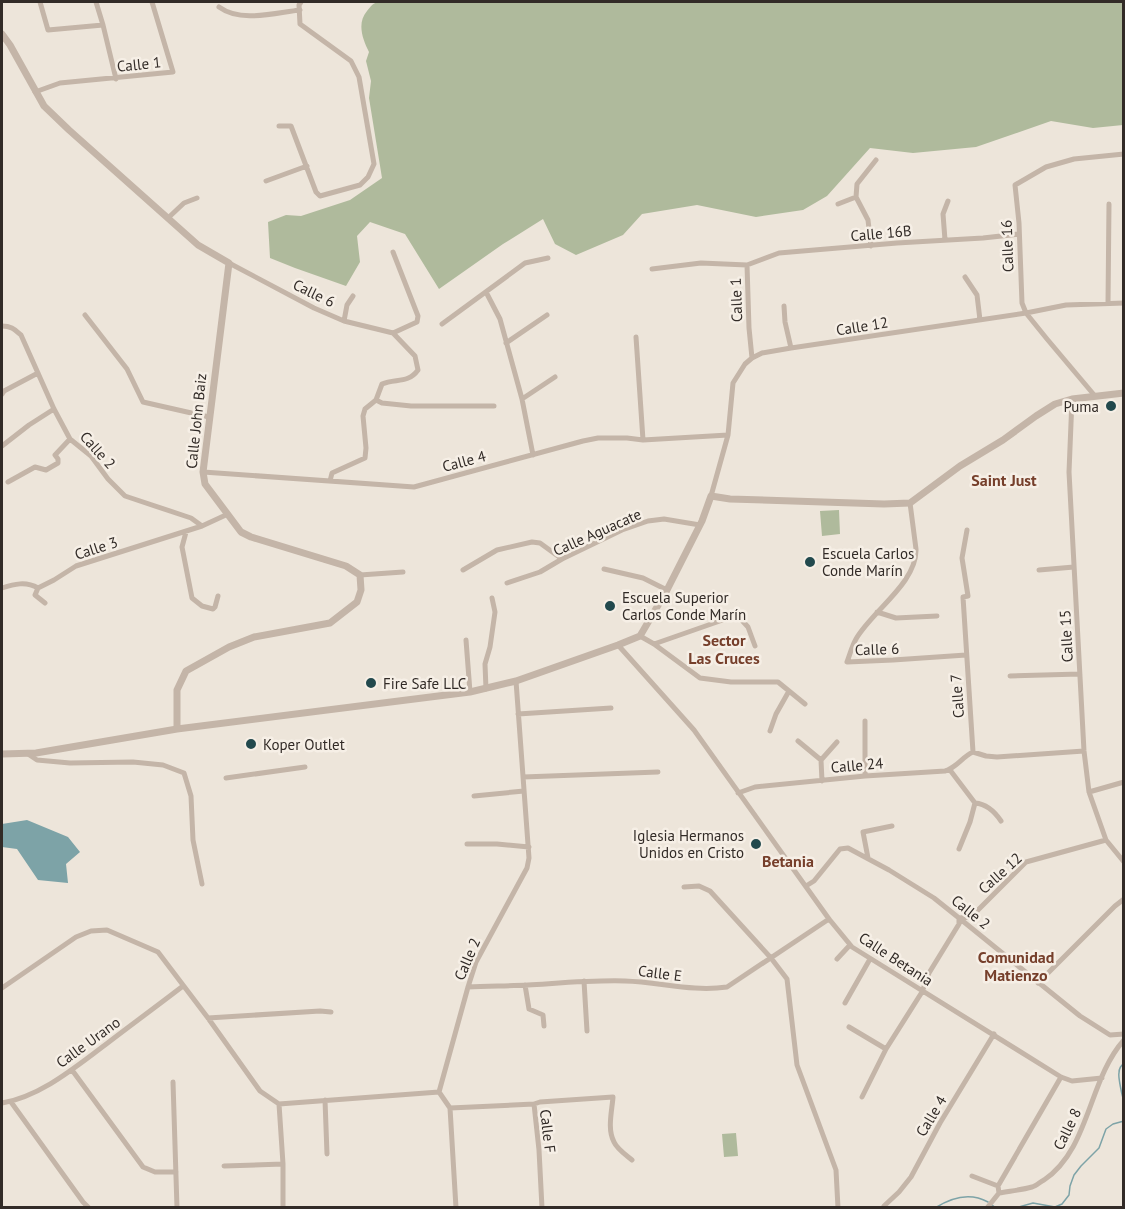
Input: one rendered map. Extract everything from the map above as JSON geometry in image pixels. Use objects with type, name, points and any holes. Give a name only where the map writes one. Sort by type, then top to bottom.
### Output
[{"type":"street","points":[[40,2],[48,30],[103,25]]},
{"type":"street","points":[[96,2],[116,79]]},
{"type":"street","name":"Calle 1","points":[[35,92],[60,83],[173,72],[152,2]]},
{"type":"street","points":[[279,126],[291,126],[316,192],[320,196],[360,185],[368,177],[374,164],[359,77],[351,61],[300,24],[301,2]]},
{"type":"street","points":[[219,6],[226,12],[245,16],[300,10]]},
{"type":"street","points":[[2,34],[44,106],[198,245],[229,263]]},
{"type":"street","name":"Calle 16","points":[[1026,313],[1022,303],[1014,188],[1017,182],[1046,167],[1074,159],[1124,154]]},
{"type":"street","points":[[871,246],[868,220],[856,197],[857,184],[876,160]]},
{"type":"street","points":[[266,181],[307,166]]},
{"type":"street","points":[[838,204],[856,197]]},
{"type":"street","points":[[168,218],[184,203],[197,198]]},
{"type":"street","points":[[945,240],[943,214],[948,201]]},
{"type":"street","points":[[1108,304],[1109,204]]},
{"type":"street","name":"Calle 16B","points":[[747,265],[779,253],[1019,234]]},
{"type":"street","points":[[330,481],[332,473],[365,458],[363,416],[365,409],[376,400],[382,384],[405,380],[415,375],[418,370],[415,356],[393,333],[417,322],[418,316],[393,252]]},
{"type":"street","points":[[442,324],[524,265],[548,258]]},
{"type":"street","name":"Calle 6","points":[[229,263],[314,308],[344,321],[393,333]]},
{"type":"street","name":"Calle John Baiz","points":[[229,263],[203,472],[205,484],[241,532],[346,566],[360,575]]},
{"type":"street","name":"Calle 1","points":[[652,269],[701,263],[747,265],[752,357]]},
{"type":"street","points":[[965,277],[977,295],[980,320]]},
{"type":"street","points":[[486,292],[500,319],[522,399],[533,455]]},
{"type":"street","points":[[344,321],[347,305],[353,296]]},
{"type":"street","name":"Calle 12","points":[[752,357],[791,348],[1066,305],[1124,303]]},
{"type":"street","points":[[784,306],[784,322],[791,348]]},
{"type":"street","points":[[1026,313],[1095,396]]},
{"type":"street","points":[[85,315],[127,369],[143,402],[209,417]]},
{"type":"street","points":[[506,343],[547,315]]},
{"type":"street","name":"Calle 2","points":[[2,326],[9,326],[21,335],[70,439],[91,456],[108,479],[125,496],[191,518],[202,526]]},
{"type":"street","points":[[636,337],[643,440]]},
{"type":"street","points":[[2,754],[27,753],[177,729],[470,692],[516,681],[640,636],[667,590],[700,525],[711,496],[728,435],[733,383],[752,357]]},
{"type":"street","points":[[2,394],[38,373]]},
{"type":"street","points":[[522,399],[555,377]]},
{"type":"street","points":[[711,496],[730,499],[910,503],[960,466],[1055,404],[1072,399],[1124,393]]},
{"type":"street","name":"Calle 15","points":[[1072,399],[1069,472],[1084,751],[1089,792],[1106,840],[1124,862]]},
{"type":"street","points":[[376,400],[382,403],[411,406],[494,406]]},
{"type":"street","points":[[2,446],[54,409]]},
{"type":"street","name":"Calle 4","points":[[203,472],[414,487],[598,438],[643,440],[728,435]]},
{"type":"street","points":[[8,482],[35,467],[46,470],[58,463],[55,455],[70,439]]},
{"type":"street","points":[[910,503],[916,557],[914,565],[904,581],[877,612],[896,618],[937,616]]},
{"type":"street","points":[[202,526],[228,514]]},
{"type":"street","name":"Calle Aguacate","points":[[507,584],[540,572],[622,530],[648,520],[664,519],[700,525]]},
{"type":"street","name":"Calle 3","points":[[38,588],[76,566],[202,526]]},
{"type":"street","name":"Calle 7","points":[[967,530],[962,558],[968,596],[963,597],[973,752]]},
{"type":"street","points":[[186,532],[182,547],[192,598],[202,606],[213,609],[218,596]]},
{"type":"street","points":[[463,570],[497,550],[532,543],[540,543],[562,559]]},
{"type":"street","points":[[1039,570],[1074,567]]},
{"type":"street","points":[[604,569],[643,578],[667,590]]},
{"type":"street","points":[[177,729],[177,690],[186,670],[229,647],[254,637],[330,623],[357,602],[361,590],[360,575],[403,572]]},
{"type":"street","points":[[2,588],[23,583],[34,586],[38,588],[35,595],[45,603]]},
{"type":"street","points":[[486,689],[485,664],[495,612],[492,598]]},
{"type":"street","name":"Calle 6","points":[[877,612],[855,639],[847,662],[966,655]]},
{"type":"street","points":[[654,644],[737,615],[748,627],[755,646]]},
{"type":"street","points":[[640,636],[700,678],[731,682],[778,682],[805,704]]},
{"type":"street","points":[[466,640],[470,692]]},
{"type":"street","name":"Calle Betania","points":[[618,645],[694,730],[850,945],[1061,1077],[1072,1081],[1102,1078]]},
{"type":"street","points":[[1010,676],[1080,674]]},
{"type":"street","name":"Calle 2","points":[[439,1092],[476,962],[527,868],[529,858],[516,681]]},
{"type":"street","points":[[770,731],[776,714],[789,691]]},
{"type":"street","points":[[518,714],[611,708]]},
{"type":"street","points":[[865,721],[865,776]]},
{"type":"street","points":[[798,741],[821,759]]},
{"type":"street","points":[[822,781],[821,759],[837,742]]},
{"type":"street","points":[[1001,821],[982,804],[975,803],[950,770],[968,754],[973,752],[997,757],[1084,751]]},
{"type":"street","points":[[27,753],[37,760],[70,763],[133,762],[163,765],[184,773],[190,796],[193,840],[202,884]]},
{"type":"street","points":[[226,778],[305,767]]},
{"type":"street","name":"Calle 24","points":[[738,793],[755,787],[950,770]]},
{"type":"street","points":[[523,777],[658,772]]},
{"type":"street","points":[[1089,792],[1124,782]]},
{"type":"street","points":[[474,796],[524,790]]},
{"type":"street","points":[[959,849],[975,803]]},
{"type":"street","points":[[868,858],[863,832],[892,826]]},
{"type":"street","name":"Calle 12","points":[[960,918],[970,917],[1026,862],[1106,840]]},
{"type":"street","points":[[467,844],[529,847]]},
{"type":"street","name":"Calle 2","points":[[806,886],[814,880],[840,849],[848,848],[934,898],[1080,1017],[1110,1035],[1124,1034]]},
{"type":"street","points":[[684,887],[699,886],[710,891],[787,979],[797,1065],[836,1170],[838,1208]]},
{"type":"street","points":[[1038,983],[1124,899]]},
{"type":"street","points":[[862,1097],[886,1049],[922,992],[929,973],[960,918]]},
{"type":"street","name":"Calle E","points":[[468,987],[525,986],[584,981],[627,981],[685,988],[727,987],[829,919]]},
{"type":"street","points":[[2,988],[76,937],[91,931],[107,930],[158,952],[260,1091],[279,1104],[439,1092],[450,1108],[456,1208]]},
{"type":"street","points":[[837,959],[850,945]]},
{"type":"street","points":[[845,1003],[870,959]]},
{"type":"street","points":[[584,981],[587,1031]]},
{"type":"street","name":"Calle Urano","points":[[2,1103],[11,1102],[43,1089],[72,1070],[183,986]]},
{"type":"street","points":[[525,986],[529,1009],[543,1015],[544,1026]]},
{"type":"street","points":[[208,1018],[331,1012]]},
{"type":"street","points":[[849,1027],[886,1049]]},
{"type":"street","name":"Calle 4","points":[[884,1206],[911,1177],[940,1123],[994,1034]]},
{"type":"street","name":"Calle 8","points":[[999,1189],[1033,1187],[1052,1175],[1064,1162],[1114,1052],[1124,1040]]},
{"type":"street","points":[[72,1070],[143,1167],[155,1172],[176,1172]]},
{"type":"street","points":[[987,1207],[1061,1077]]},
{"type":"street","points":[[173,1082],[177,1208]]},
{"type":"street","points":[[534,1104],[613,1097],[611,1126],[614,1142],[632,1160]]},
{"type":"street","points":[[325,1100],[327,1154]]},
{"type":"street","points":[[11,1102],[89,1208]]},
{"type":"street","points":[[279,1104],[283,1208]]},
{"type":"street","name":"Calle F","points":[[450,1108],[534,1104],[542,1208]]},
{"type":"street","points":[[224,1166],[283,1164]]},
{"type":"street","points":[[972,1176],[999,1189]]},
{"type":"green space","points":[[378,2],[1123,2],[1123,125],[1093,128],[1051,121],[976,147],[913,153],[870,148],[827,196],[803,210],[756,217],[697,205],[642,214],[623,235],[576,255],[555,244],[543,219],[439,289],[405,234],[370,222],[357,236],[360,262],[346,286],[270,258],[268,222],[286,215],[301,216],[350,200],[382,178],[369,98],[371,81],[366,61],[369,52],[361,26],[367,11]]},
{"type":"green space","points":[[839,510],[840,534],[822,536],[820,511]]},
{"type":"green space","points":[[736,1133],[738,1156],[724,1157],[722,1134]]},
{"type":"water","points":[[27,820],[68,837],[80,852],[66,864],[68,883],[38,880],[17,849],[2,847],[2,824]]},
{"type":"waterway","points":[[1124,1063],[1119,1075],[1124,1100]]},
{"type":"waterway","points":[[1015,1208],[1033,1203],[1055,1207],[1062,1204],[1069,1195],[1074,1175],[1099,1148],[1106,1129],[1124,1121]]},
{"type":"waterway","points":[[935,1208],[961,1197],[975,1197],[988,1202]]},
{"type":"waterway","points":[[992,1205],[996,1208]]},
{"type":"place","name":"Puma","points":[[1111,406]]},
{"type":"place","name":"Escuela Carlos Conde Marín","points":[[810,562]]},
{"type":"place","name":"Escuela Superior Carlos Conde Marín","points":[[610,606]]},
{"type":"place","name":"Fire Safe LLC","points":[[371,683]]},
{"type":"place","name":"Koper Outlet","points":[[251,744]]},
{"type":"place","name":"Iglesia Hermanos Unidos en Cristo","points":[[756,844]]},
{"type":"district","name":"Saint Just","points":[[1004,480]]},
{"type":"district","name":"Sector Las Cruces","points":[[724,649]]},
{"type":"district","name":"Betania","points":[[788,861]]},
{"type":"district","name":"Comunidad Matienzo","points":[[1016,966]]}]
